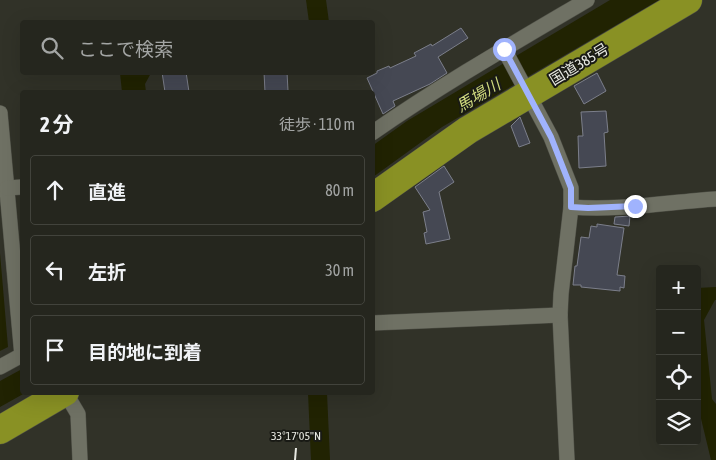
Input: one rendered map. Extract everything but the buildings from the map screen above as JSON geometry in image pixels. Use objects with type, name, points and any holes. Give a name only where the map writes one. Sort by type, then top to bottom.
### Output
[{"type":"highway","name":"国道385号","points":[[375,196],[526,89],[688,0]]},
{"type":"highway","points":[[0,430],[60,395]]},
{"type":"street","points":[[375,131],[404,111],[505,52],[587,0]]},
{"type":"street","points":[[505,52],[551,137],[571,188],[571,207],[560,315],[567,460]]},
{"type":"street","points":[[0,113],[20,333]]},
{"type":"street","points":[[7,188],[20,187]]},
{"type":"street","points":[[571,207],[635,206],[716,199]]},
{"type":"street","points":[[375,323],[560,315]]},
{"type":"street","points":[[0,367],[20,356]]},
{"type":"street","points":[[67,395],[78,414],[80,460]]},
{"type":"water","points":[[306,0],[326,0],[329,20],[309,20]]},
{"type":"water","name":"馬場川","points":[[610,0],[659,0],[442,127],[375,176],[375,144],[407,121]]},
{"type":"water","points":[[120,75],[150,75],[145,84],[146,90],[122,90]]},
{"type":"water","points":[[0,253],[8,347],[0,351]]},
{"type":"water","points":[[716,287],[716,300],[704,320],[712,399],[716,404],[716,460],[711,460],[701,419],[701,288]]},
{"type":"water","points":[[20,370],[21,395],[0,407],[0,381]]},
{"type":"water","points":[[308,395],[327,395],[330,460],[311,460]]},
{"type":"route","points":[[504,49],[551,137],[571,188],[571,207],[635,206]]}]
